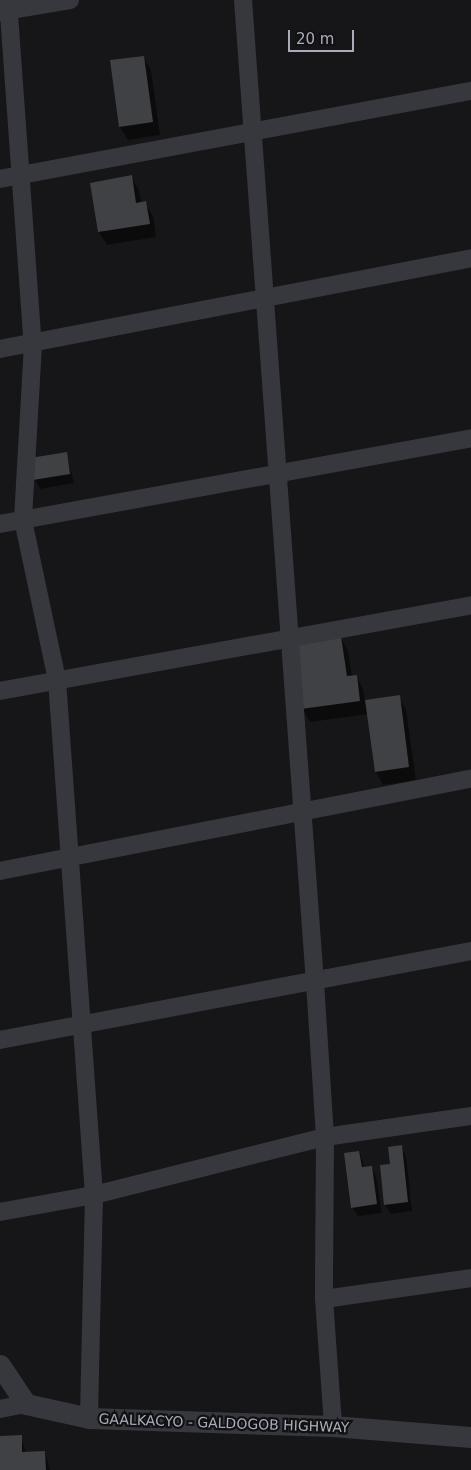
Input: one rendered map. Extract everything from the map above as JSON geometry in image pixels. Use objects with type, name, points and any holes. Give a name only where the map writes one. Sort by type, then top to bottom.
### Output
[{"type":"street","points":[[70,0],[5,8],[33,344],[23,520],[57,680],[94,1195],[89,1418]]},
{"type":"street","points":[[243,0],[316,982],[325,1137],[324,1299],[333,1426]]},
{"type":"street","points":[[0,179],[253,134],[471,91]]},
{"type":"street","points":[[0,349],[265,300],[471,258]]},
{"type":"street","points":[[0,524],[471,438]]},
{"type":"street","points":[[0,691],[290,639],[471,604]]},
{"type":"street","points":[[0,871],[303,814],[471,779]]},
{"type":"street","points":[[0,1040],[316,982],[471,951]]},
{"type":"street","points":[[0,1212],[94,1195],[325,1137],[471,1116]]},
{"type":"street","points":[[324,1299],[471,1278]]},
{"type":"street","points":[[0,1365],[26,1404],[0,1410]]},
{"type":"street","name":"GAALKACYO - GALDOGOB HIGHWAY","points":[[26,1404],[89,1418],[333,1426],[471,1437]]},
{"type":"building","points":[[144,56],[153,122],[119,127],[110,60]]},
{"type":"building","points":[[132,175],[136,203],[146,201],[150,224],[98,232],[90,183]]},
{"type":"building","points":[[67,452],[70,474],[33,480],[30,458]]},
{"type":"building","points":[[341,636],[347,676],[357,675],[360,701],[301,709],[292,643]]},
{"type":"building","points":[[400,695],[409,767],[375,772],[365,700]]},
{"type":"building","points":[[402,1145],[408,1202],[384,1205],[380,1165],[390,1164],[388,1147]]},
{"type":"building","points":[[359,1151],[362,1167],[372,1166],[377,1204],[351,1208],[344,1153]]},
{"type":"building","points":[[22,1435],[22,1452],[45,1451],[46,1470],[0,1470],[0,1436]]}]
